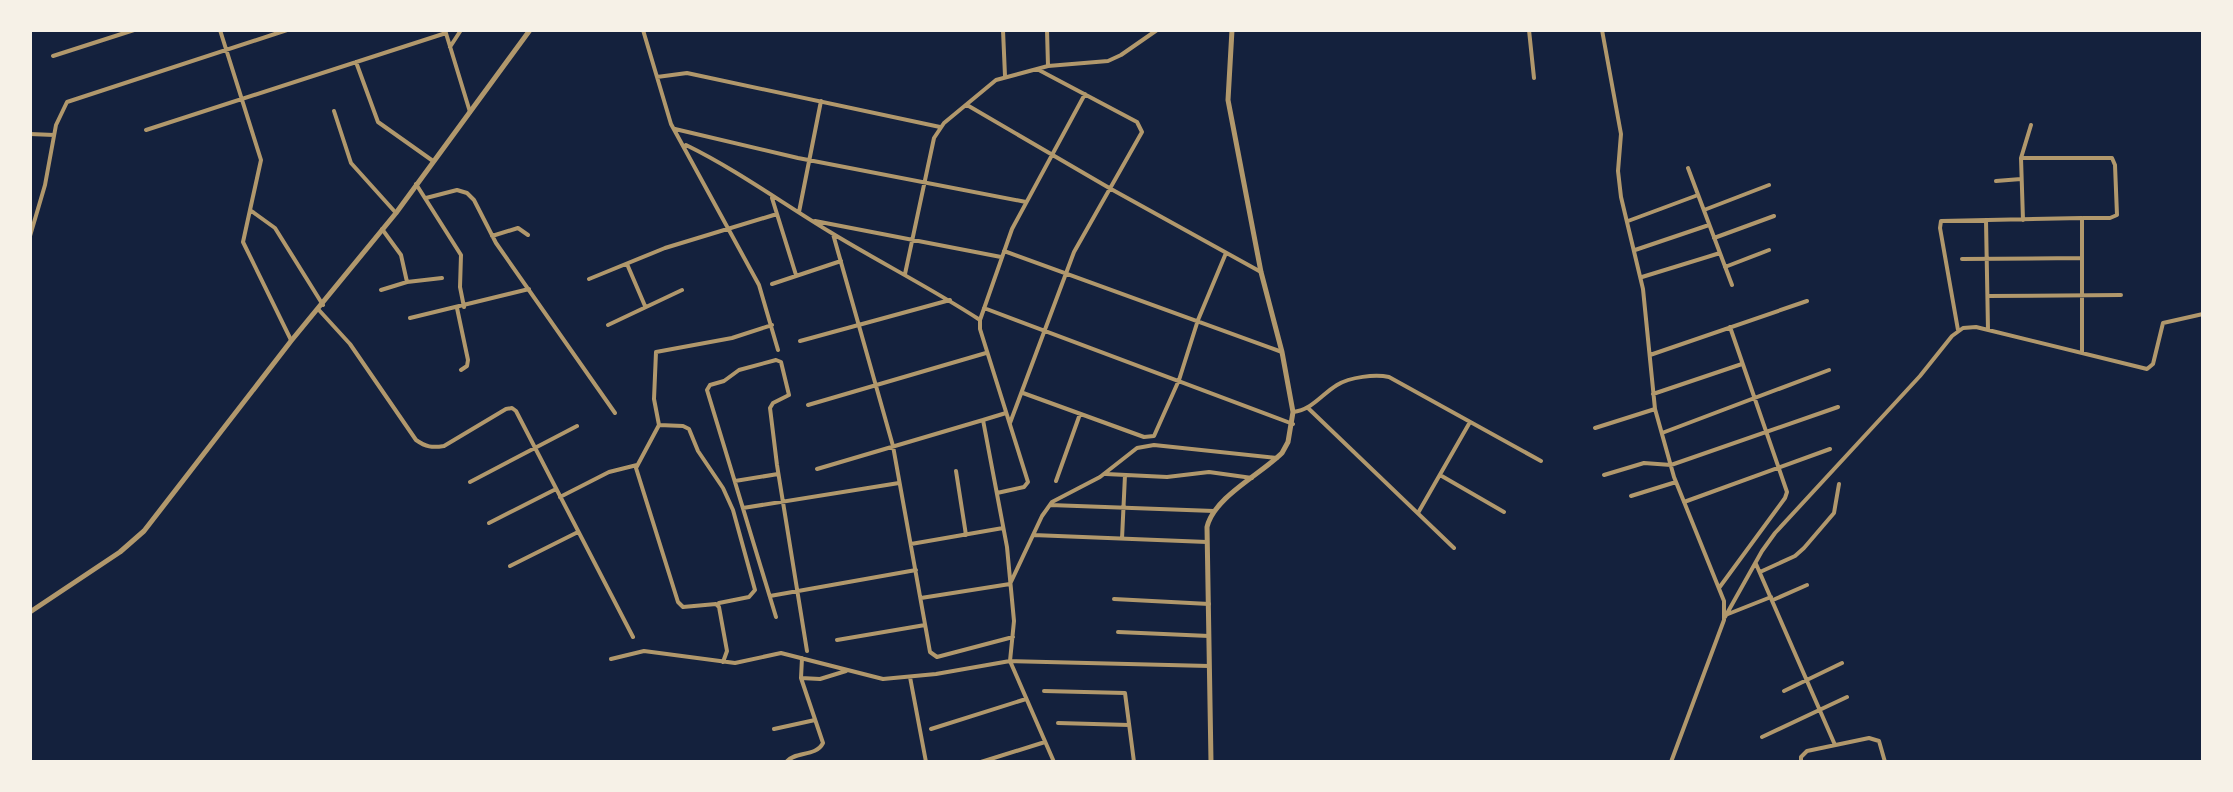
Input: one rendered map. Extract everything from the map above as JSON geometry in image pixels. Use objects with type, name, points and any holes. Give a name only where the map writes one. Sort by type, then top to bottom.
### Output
[{"type":"street","points":[[53,56],[134,30]]},
{"type":"street","points":[[220,30],[261,160],[243,242],[291,341]]},
{"type":"street","points":[[30,236],[45,185],[56,125],[67,102],[287,30]]},
{"type":"street","points":[[450,47],[461,30]]},
{"type":"street","points":[[30,612],[120,552],[144,531],[291,341],[396,213],[530,30]]},
{"type":"street","points":[[643,30],[675,129],[759,285],[778,350]]},
{"type":"street","points":[[1003,30],[1005,76]]},
{"type":"street","points":[[1047,30],[1048,66]]},
{"type":"street","points":[[905,274],[934,138],[940,127],[989,83],[1048,66],[1108,61],[1157,30]]},
{"type":"street","points":[[1211,762],[1207,527],[1214,511],[1278,458],[1288,442],[1293,424],[1282,352],[1261,272],[1228,100],[1232,30]]},
{"type":"street","points":[[1529,30],[1534,78]]},
{"type":"street","points":[[1602,30],[1621,134],[1618,171],[1641,278],[1655,409],[1676,482],[1724,601],[1724,620]]},
{"type":"street","points":[[146,130],[446,32],[470,112]]},
{"type":"street","points":[[356,62],[378,122],[433,161]]},
{"type":"street","points":[[1009,424],[1074,252],[1141,136],[1137,122],[1037,69]]},
{"type":"street","points":[[656,77],[687,73],[940,127]]},
{"type":"street","points":[[997,493],[1024,487],[1028,482],[987,353],[980,320],[1002,254],[1026,202],[1085,94]]},
{"type":"street","points":[[799,212],[821,101]]},
{"type":"street","points":[[967,105],[1261,272]]},
{"type":"street","points":[[334,111],[351,163],[396,213]]},
{"type":"street","points":[[2023,220],[2021,158],[2031,125]]},
{"type":"street","points":[[675,129],[810,161],[1026,202]]},
{"type":"street","points":[[30,134],[54,135]]},
{"type":"street","points":[[684,144],[719,161],[833,234],[980,320]]},
{"type":"street","points":[[1958,330],[1939,224],[1945,220],[2110,218],[2117,215],[2112,158],[2021,158]]},
{"type":"street","points":[[1688,168],[1732,285]]},
{"type":"street","points":[[1996,181],[2021,179]]},
{"type":"street","points":[[415,183],[461,255],[460,287],[464,307]]},
{"type":"street","points":[[1704,210],[1769,185]]},
{"type":"street","points":[[426,198],[457,190],[467,193],[480,209],[492,236],[615,413]]},
{"type":"street","points":[[771,195],[796,275]]},
{"type":"street","points":[[1628,221],[1698,195]]},
{"type":"street","points":[[250,210],[275,228],[321,307],[416,440],[433,448],[444,446],[512,408],[633,637]]},
{"type":"street","points":[[589,279],[665,248],[777,214]]},
{"type":"street","points":[[1714,238],[1774,216]]},
{"type":"street","points":[[2082,218],[2082,352]]},
{"type":"street","points":[[1986,220],[1988,330]]},
{"type":"street","points":[[812,221],[1002,254],[1198,320],[1282,352]]},
{"type":"street","points":[[1635,250],[1709,224]]},
{"type":"street","points":[[492,236],[518,228],[528,235]]},
{"type":"street","points":[[382,229],[401,255],[407,282]]},
{"type":"street","points":[[833,234],[893,446],[930,652],[934,657],[1013,637]]},
{"type":"street","points":[[1725,267],[1769,250]]},
{"type":"street","points":[[1022,392],[1152,438],[1159,431],[1198,320],[1226,253]]},
{"type":"street","points":[[1641,278],[1720,253]]},
{"type":"street","points":[[1962,259],[2082,258]]},
{"type":"street","points":[[772,284],[841,261]]},
{"type":"street","points":[[627,264],[645,306]]},
{"type":"street","points":[[381,290],[407,282],[442,278]]},
{"type":"street","points":[[410,318],[529,289]]},
{"type":"street","points":[[608,325],[682,290]]},
{"type":"street","points":[[1988,296],[2121,295]]},
{"type":"street","points":[[800,341],[950,300]]},
{"type":"street","points":[[1650,355],[1807,301]]},
{"type":"street","points":[[457,308],[468,360],[467,366],[461,370]]},
{"type":"street","points":[[984,308],[1293,424]]},
{"type":"street","points":[[1671,762],[1724,620],[1756,562],[1787,519],[1920,376],[1958,330],[1967,326],[1988,330],[2147,369],[2153,364],[2163,323],[2203,314]]},
{"type":"street","points":[[659,425],[689,429],[698,451],[723,488],[733,510],[755,590],[749,597],[683,607],[678,602],[636,470],[659,425],[654,399],[656,352],[732,338],[772,325]]},
{"type":"street","points":[[1719,588],[1787,495],[1730,327]]},
{"type":"street","points":[[808,405],[987,353]]},
{"type":"street","points":[[776,617],[708,387],[724,381],[739,370],[776,360],[781,362],[790,390],[789,395],[773,403],[770,408],[807,651]]},
{"type":"street","points":[[1653,394],[1743,364]]},
{"type":"street","points":[[1662,433],[1829,370]]},
{"type":"street","points":[[1293,412],[1308,408],[1339,383],[1380,375],[1389,377],[1541,461]]},
{"type":"street","points":[[1604,475],[1644,463],[1671,465],[1838,407]]},
{"type":"street","points":[[1308,408],[1454,548]]},
{"type":"street","points":[[1595,428],[1655,409]]},
{"type":"street","points":[[817,469],[1006,413]]},
{"type":"street","points":[[1056,481],[1080,414]]},
{"type":"street","points":[[983,420],[1010,584],[1013,637],[1010,661],[1054,762]]},
{"type":"street","points":[[1418,513],[1470,422]]},
{"type":"street","points":[[470,482],[577,426]]},
{"type":"street","points":[[1010,584],[1050,505],[1103,474],[1137,448],[1148,444],[1278,458]]},
{"type":"street","points":[[1684,502],[1830,449]]},
{"type":"street","points":[[560,497],[609,472],[637,465]]},
{"type":"street","points":[[956,471],[966,535]]},
{"type":"street","points":[[1103,474],[1167,477],[1209,472],[1252,478]]},
{"type":"street","points":[[735,481],[778,474]]},
{"type":"street","points":[[1122,539],[1125,475]]},
{"type":"street","points":[[1440,475],[1504,512]]},
{"type":"street","points":[[1631,496],[1676,482]]},
{"type":"street","points":[[743,508],[900,483]]},
{"type":"street","points":[[1760,572],[1795,556],[1804,548],[1834,513],[1839,484]]},
{"type":"street","points":[[489,523],[556,489]]},
{"type":"street","points":[[1050,505],[1214,511]]},
{"type":"street","points":[[911,544],[1003,528]]},
{"type":"street","points":[[510,566],[578,532]]},
{"type":"street","points":[[1033,535],[1207,542]]},
{"type":"street","points":[[1756,562],[1835,745]]},
{"type":"street","points":[[770,596],[916,570]]},
{"type":"street","points":[[921,598],[1010,584]]},
{"type":"street","points":[[1727,614],[1807,585]]},
{"type":"street","points":[[1114,599],[1209,604]]},
{"type":"street","points":[[716,604],[727,651],[723,662]]},
{"type":"street","points":[[837,640],[925,625]]},
{"type":"street","points":[[1118,632],[1209,636]]},
{"type":"street","points":[[611,659],[644,651],[735,663],[779,653],[883,679],[1010,661],[1209,666]]},
{"type":"street","points":[[786,762],[791,757],[817,751],[823,740],[801,678],[802,658]]},
{"type":"street","points":[[1784,691],[1842,663]]},
{"type":"street","points":[[801,678],[820,679],[848,670]]},
{"type":"street","points":[[910,677],[926,762]]},
{"type":"street","points":[[1044,691],[1121,691],[1127,696],[1134,762]]},
{"type":"street","points":[[1762,737],[1847,697]]},
{"type":"street","points":[[931,729],[1026,699]]},
{"type":"street","points":[[774,729],[816,720]]},
{"type":"street","points":[[1058,723],[1129,725]]},
{"type":"street","points":[[1801,762],[1807,751],[1875,739],[1883,749],[1885,762]]},
{"type":"street","points":[[981,762],[1045,742]]}]
